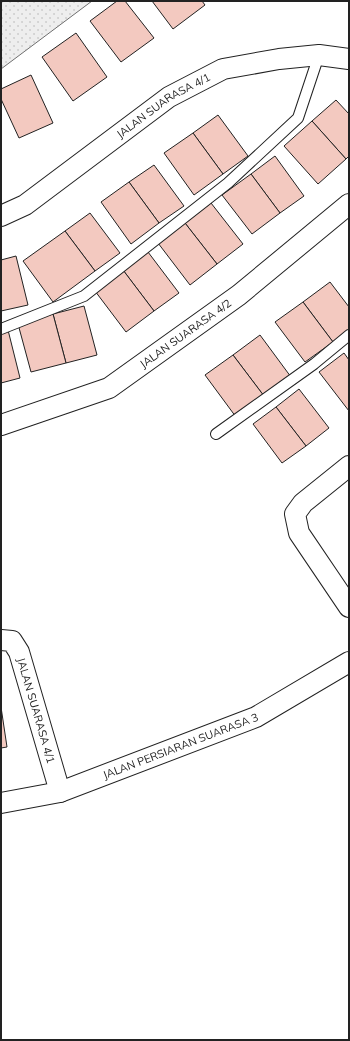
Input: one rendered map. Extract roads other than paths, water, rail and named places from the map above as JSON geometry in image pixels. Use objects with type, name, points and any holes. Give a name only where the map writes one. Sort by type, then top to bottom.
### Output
[{"type":"street","name":"JALAN SUARASA 4/1","points":[[1,216],[25,205],[169,97],[223,69],[279,59],[319,55],[349,59]]},
{"type":"street","name":"JALAN SUARASA 4/2","points":[[1,425],[109,388],[239,296],[349,204]]},
{"type":"street","points":[[349,466],[303,503],[295,514],[299,533],[349,607]]},
{"type":"street","name":"JALAN SUARASA 4/1","points":[[1,640],[12,642],[18,652],[60,792]]},
{"type":"street","name":"JALAN PERSIARAN SUARASA 3","points":[[1,803],[60,792],[256,717],[349,662]]},
{"type":"lane","points":[[1,330],[84,296],[228,183],[298,118],[319,55]]},
{"type":"lane","points":[[216,434],[314,364],[349,335]]}]
